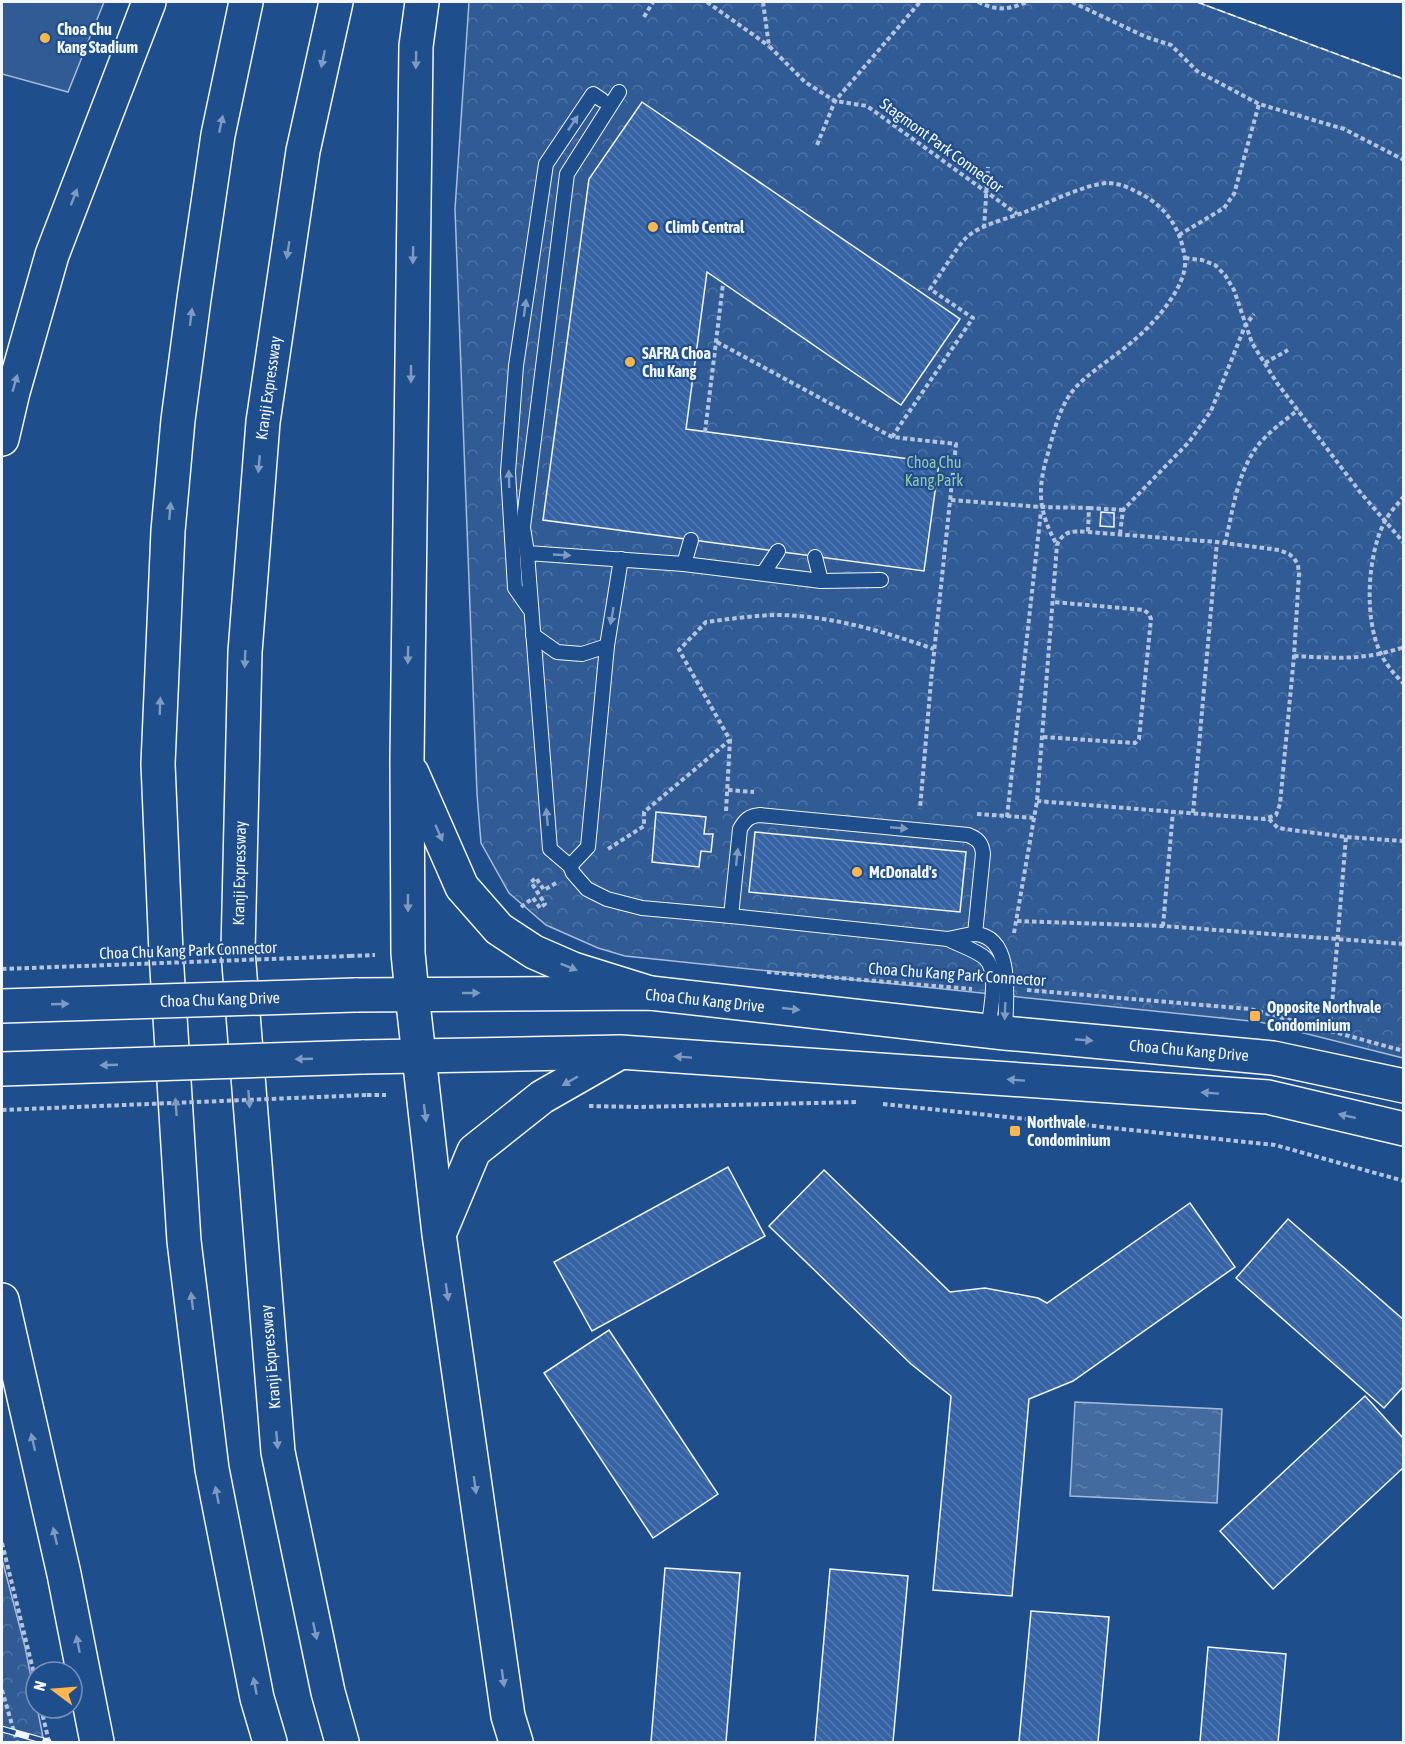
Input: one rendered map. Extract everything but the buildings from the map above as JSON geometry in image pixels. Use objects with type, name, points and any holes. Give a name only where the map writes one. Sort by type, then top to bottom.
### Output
[{"type":"main road","points":[[2,439],[52,255],[148,2]]},
{"type":"main road","points":[[246,2],[218,135],[178,420],[168,531],[158,764],[166,953],[184,1241],[212,1469],[257,1698],[270,1743]]},
{"type":"main road","name":"Kranji Expressway","points":[[336,2],[303,151],[262,422],[245,652],[238,951],[278,1452],[328,1692],[342,1743]]},
{"type":"main road","points":[[422,2],[416,46],[407,760],[408,953],[439,1234],[506,1704],[516,1743]]},
{"type":"main road","points":[[407,760],[462,887],[499,928],[534,952],[573,969],[650,993]]},
{"type":"main road","name":"Choa Chu Kang Drive","points":[[2,1006],[355,995],[650,993],[996,1032],[1273,1058],[1404,1086]]},
{"type":"main road","points":[[439,1234],[474,1151],[542,1097],[620,1052]]},
{"type":"main road","points":[[2,1069],[418,1055],[620,1052],[1269,1097],[1404,1130]]},
{"type":"main road","points":[[2,1300],[64,1574],[97,1743]]},
{"type":"lane","points":[[619,92],[567,174],[523,526],[550,849],[572,870],[587,889],[606,899],[642,908],[731,915],[948,939],[975,934],[990,939],[999,949],[1005,964],[999,990],[996,1032]]},
{"type":"lane","points":[[530,611],[515,588],[508,472],[516,366],[546,164],[593,94],[602,100]]},
{"type":"lane","points":[[512,538],[523,526]]},
{"type":"lane","points":[[684,564],[691,540]]},
{"type":"lane","points":[[764,572],[778,551]]},
{"type":"lane","points":[[526,553],[684,564],[764,572],[821,581],[881,580]]},
{"type":"lane","points":[[815,556],[821,581]]},
{"type":"lane","points":[[572,870],[588,847],[607,646],[621,559]]},
{"type":"lane","points":[[533,635],[557,652],[582,654],[607,646]]},
{"type":"lane","points":[[731,915],[740,829],[751,816],[760,815],[968,834],[976,838],[982,845],[983,854],[975,934]]},
{"type":"lane","points":[[948,939],[985,957],[993,968],[999,990]]},
{"type":"path","points":[[644,17],[653,2]]},
{"type":"path","name":"Stagmont Park Connector","points":[[707,2],[769,46],[805,82],[835,100],[867,106],[1018,214]]},
{"type":"path","points":[[763,2],[769,46]]},
{"type":"path","points":[[817,145],[835,100],[920,2]]},
{"type":"path","points":[[978,2],[992,8],[1010,8],[1027,2]]},
{"type":"path","points":[[1072,2],[1146,37],[1171,45],[1197,71],[1260,104],[1344,129],[1404,160]]},
{"type":"path","points":[[1179,235],[1224,208],[1234,194],[1260,104]]},
{"type":"path","points":[[984,228],[988,167]]},
{"type":"path","points":[[892,437],[973,318],[930,289],[967,238],[984,228],[1018,214],[1105,183],[1127,187],[1155,201],[1168,214],[1179,235],[1185,258],[1185,267],[1177,290],[1155,320],[1133,342],[1108,359],[1077,386],[1066,401],[1044,465],[1007,817]]},
{"type":"path","points":[[1185,258],[1202,260],[1215,265],[1225,275],[1234,290],[1245,326],[1277,383],[1404,543]]},
{"type":"path","points":[[705,432],[723,284]]},
{"type":"path","points":[[1120,534],[1124,510],[1174,459],[1200,428],[1219,393],[1245,326],[1254,314]]},
{"type":"path","points":[[717,342],[892,437],[956,444],[920,809]]},
{"type":"path","points":[[1265,363],[1288,350]]},
{"type":"path","points":[[1225,544],[1236,494],[1247,464],[1260,444],[1298,410]]},
{"type":"path","points":[[1404,496],[1385,521],[1378,539],[1370,589],[1374,636],[1390,670],[1404,684]]},
{"type":"path","points":[[951,500],[1124,510]]},
{"type":"path","points":[[1041,507],[1057,545]]},
{"type":"path","points":[[1088,532],[1089,508]]},
{"type":"path","points":[[1037,801],[1269,819],[1278,813],[1294,656],[1299,574],[1294,558],[1279,550],[1120,534],[1068,531],[1061,536],[1057,545],[1037,801],[1017,921],[1163,926],[1404,944]]},
{"type":"path","points":[[1193,813],[1217,542]]},
{"type":"path","points":[[1043,737],[1135,743],[1139,739],[1151,619],[1144,610],[1053,602]]},
{"type":"path","points":[[518,910],[534,898],[540,908],[545,903],[531,882],[536,878],[544,890],[644,826],[644,812],[730,740],[679,650],[706,622],[781,615],[828,620],[874,629],[934,649]]},
{"type":"path","points":[[1294,656],[1351,659],[1404,647]]},
{"type":"path","points":[[1163,926],[1173,812]]},
{"type":"path","points":[[1269,819],[1278,828],[1346,837],[1404,841]]},
{"type":"path","points":[[1330,1029],[1346,837]]},
{"type":"path","name":"Choa Chu Kang Park Connector","points":[[2,969],[375,955]]},
{"type":"path","name":"Choa Chu Kang Park Connector","points":[[758,972],[1250,1009],[1404,1051]]},
{"type":"path","points":[[2,1110],[386,1095]]},
{"type":"path","points":[[586,1106],[651,1107],[864,1102]]},
{"type":"path","points":[[876,1103],[1275,1145],[1404,1180]]},
{"type":"path","points":[[2,1543],[31,1660]]},
{"type":"path","points":[[2,1690],[17,1743]]},
{"type":"path","points":[[43,1720],[48,1743]]},
{"type":"green space","name":"Choa Chu Kang Stadium","points":[[2,2],[104,2],[68,92],[2,74]]},
{"type":"green space","name":"Choa Chu Kang Park","points":[[469,2],[1197,2],[1403,79],[1403,1058],[1260,1022],[625,956],[598,948],[546,925],[509,893],[481,843],[477,794],[455,209]]},
{"type":"green space","points":[[2,1559],[28,1660],[24,1660],[24,1720],[40,1720],[44,1742],[2,1742]]},
{"type":"water","points":[[1075,1402],[1222,1409],[1217,1503],[1070,1496]]},
{"type":"railway","points":[[2,1729],[48,1742]]},
{"type":"fence","points":[[1197,2],[1404,79]]},
{"type":"place","name":"Choa Chu Kang Stadium","points":[[45,38]]},
{"type":"place","name":"Climb Central","points":[[653,227]]},
{"type":"place","name":"SAFRA Choa Chu Kang","points":[[630,362]]},
{"type":"place","name":"McDonald's","points":[[857,872]]},
{"type":"place","name":"Opposite Northvale Condominium","points":[[1255,1016]]},
{"type":"place","name":"Northvale Condominium","points":[[1015,1131]]}]
